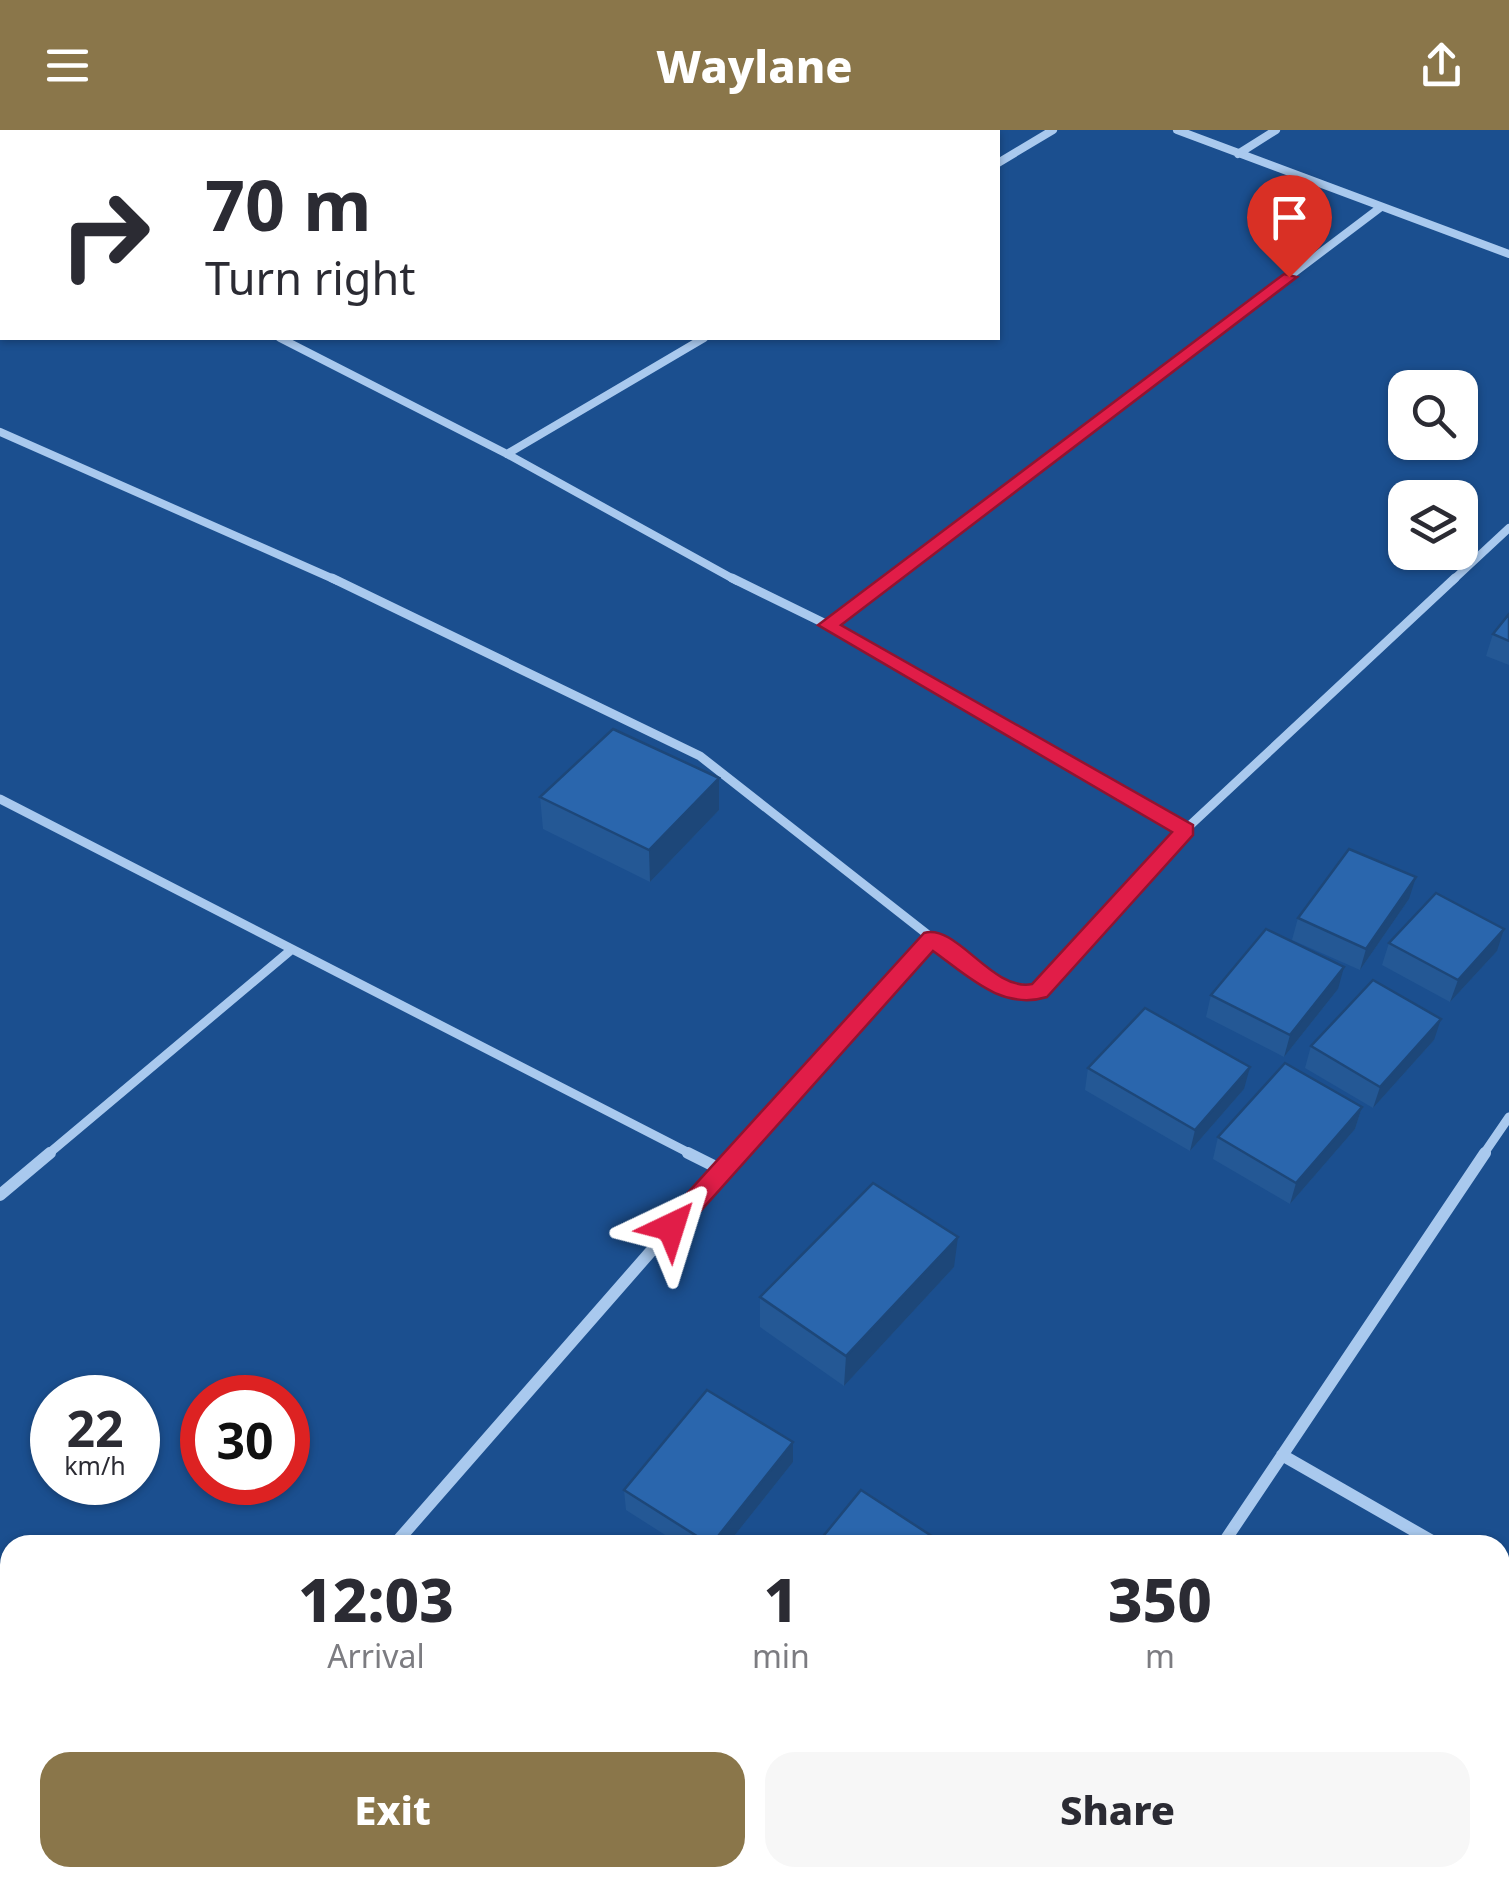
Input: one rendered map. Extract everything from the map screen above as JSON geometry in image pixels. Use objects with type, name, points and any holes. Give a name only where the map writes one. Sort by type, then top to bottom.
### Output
[{"type":"street","points":[[1000,162],[1053,130]]},
{"type":"street","points":[[1178,130],[1509,254]]},
{"type":"street","points":[[1238,154],[1276,130]]},
{"type":"street","points":[[828,625],[1382,207]]},
{"type":"street","points":[[284,340],[507,454],[679,553],[828,625],[1185,830]]},
{"type":"street","points":[[507,454],[701,340]]},
{"type":"street","points":[[0,432],[347,585],[700,756],[932,938],[998,986],[1022,994],[1039,991],[1185,830],[1509,528]]},
{"type":"street","points":[[0,799],[722,1170]]},
{"type":"street","points":[[403,1535],[722,1170],[932,938]]},
{"type":"street","points":[[0,1194],[291,950]]},
{"type":"street","points":[[1229,1535],[1509,1117]]},
{"type":"street","points":[[1282,1455],[1422,1535]]},
{"type":"building","points":[[1509,614],[1509,641],[1493,634]]},
{"type":"building","points":[[613,729],[719,778],[649,850],[540,797]]},
{"type":"building","points":[[1349,849],[1416,877],[1366,949],[1298,918]]},
{"type":"building","points":[[1436,893],[1504,929],[1458,980],[1389,943]]},
{"type":"building","points":[[1266,929],[1344,967],[1290,1035],[1211,995]]},
{"type":"building","points":[[1373,980],[1441,1019],[1380,1087],[1311,1046]]},
{"type":"building","points":[[1145,1008],[1250,1067],[1195,1130],[1088,1068]]},
{"type":"building","points":[[1285,1063],[1362,1107],[1296,1183],[1218,1137]]},
{"type":"building","points":[[873,1183],[958,1237],[846,1356],[760,1297]]},
{"type":"building","points":[[707,1390],[793,1442],[719,1535],[695,1535],[624,1490]]},
{"type":"building","points":[[861,1490],[930,1535],[824,1535]]},
{"type":"route","points":[[671,1227],[932,938],[998,986],[1022,994],[1039,991],[1185,830],[828,625],[1289,277]]}]
